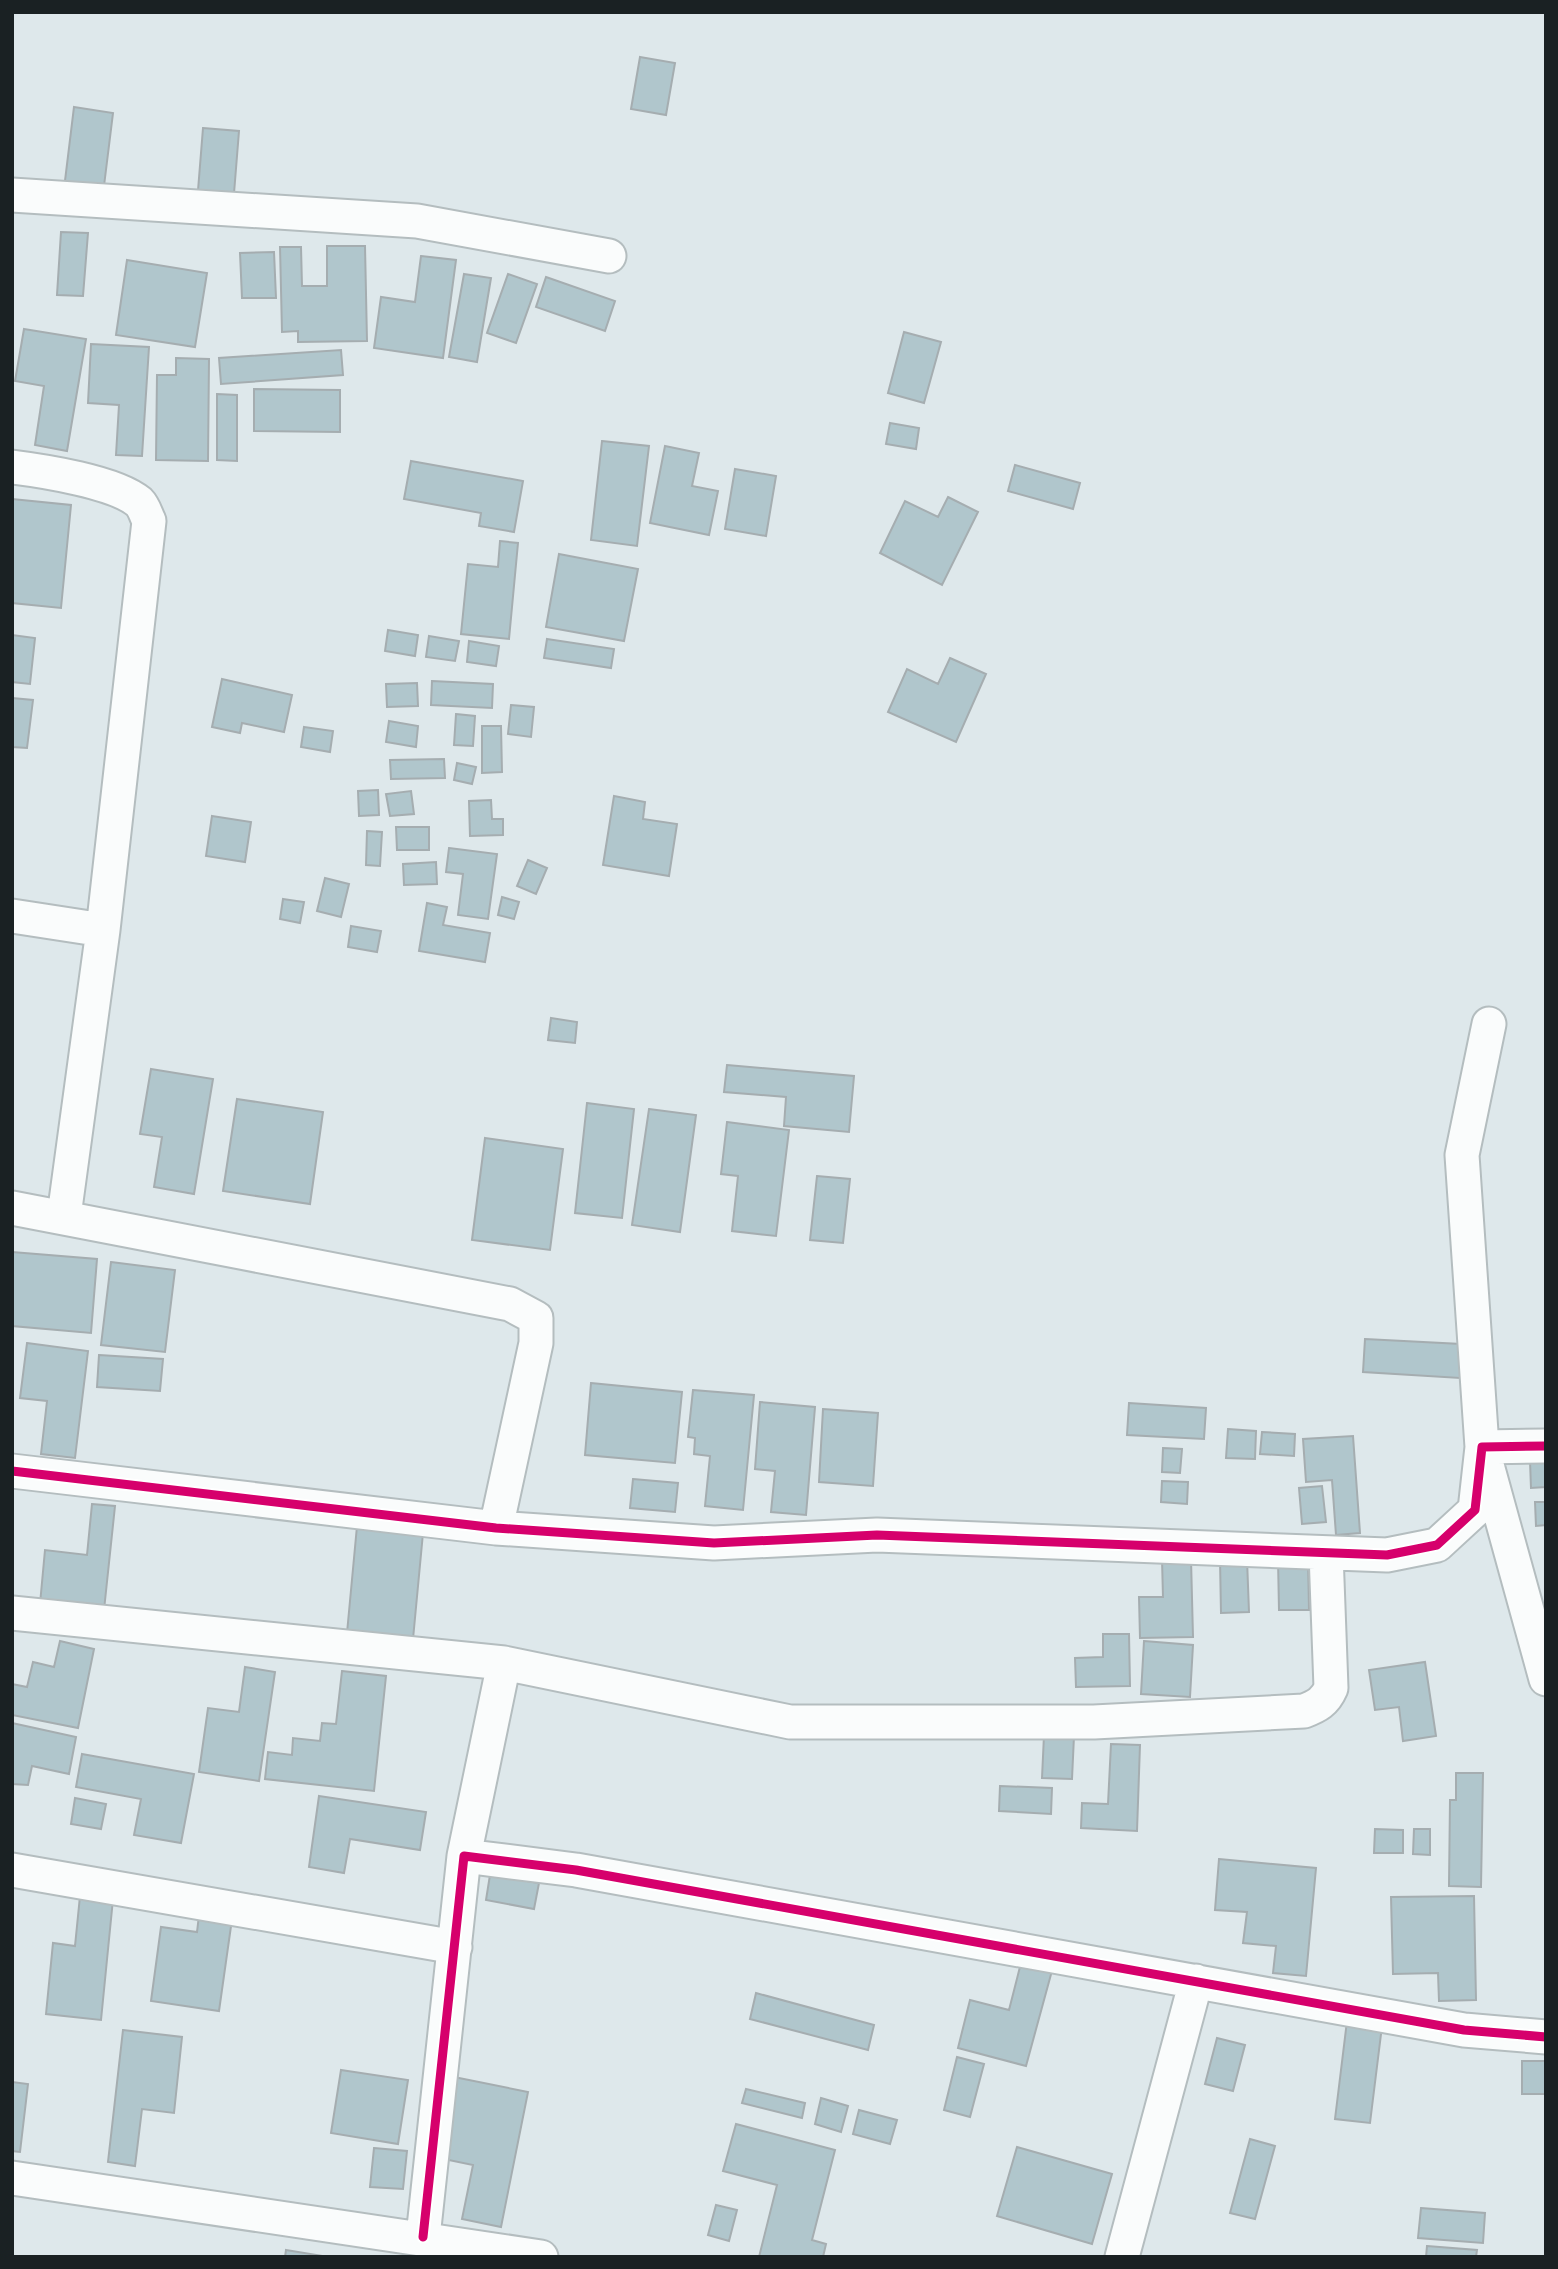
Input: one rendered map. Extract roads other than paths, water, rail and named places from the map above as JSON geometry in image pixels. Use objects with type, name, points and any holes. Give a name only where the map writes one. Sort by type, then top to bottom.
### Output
[{"type":"street","points":[[12,195],[416,220],[609,256]]},
{"type":"street","points":[[12,467],[51,472],[124,493],[141,503],[149,521],[103,930],[64,1216]]},
{"type":"street","points":[[12,916],[103,930]]},
{"type":"street","points":[[12,1471],[496,1528],[714,1543],[877,1535],[1387,1555],[1437,1545],[1475,1510],[1482,1447],[1462,1155],[1489,1024]]},
{"type":"street","points":[[12,1208],[510,1304],[536,1318],[533,1356],[496,1528]]},
{"type":"street","points":[[1482,1447],[1546,1446]]},
{"type":"street","points":[[1482,1447],[1546,1679]]},
{"type":"street","points":[[12,1614],[504,1663],[790,1722],[1094,1721],[1304,1712],[1326,1699],[1331,1688],[1326,1553]]},
{"type":"street","points":[[423,2237],[464,1856],[504,1663]]},
{"type":"street","points":[[464,1856],[576,1870],[1464,2030],[1546,2037]]},
{"type":"street","points":[[12,1870],[455,1947]]},
{"type":"street","points":[[1122,2257],[1196,1981]]},
{"type":"street","points":[[12,2178],[423,2237],[541,2257]]}]
